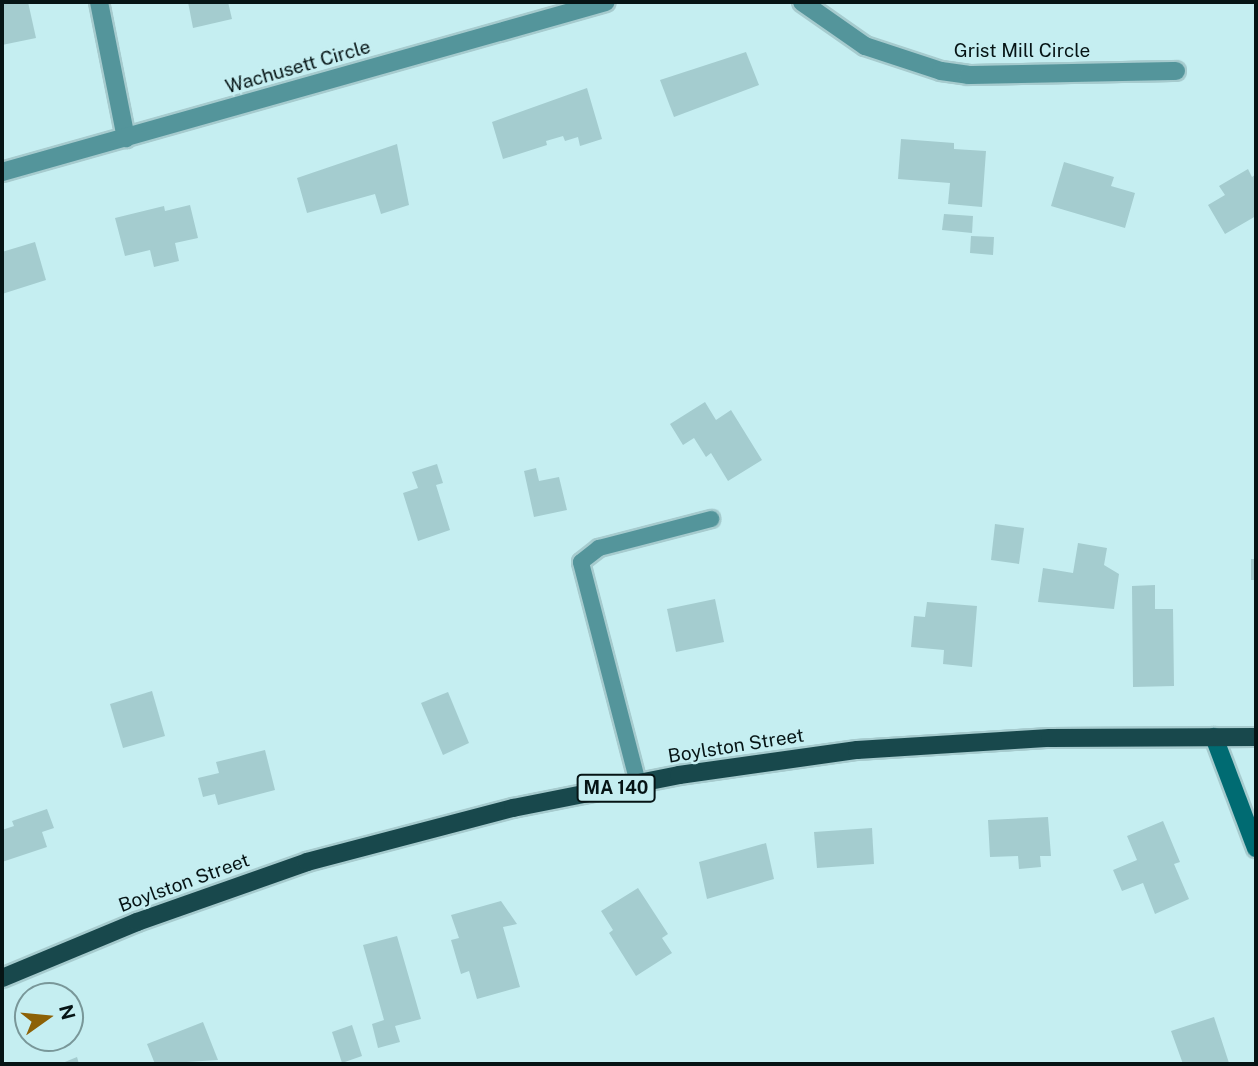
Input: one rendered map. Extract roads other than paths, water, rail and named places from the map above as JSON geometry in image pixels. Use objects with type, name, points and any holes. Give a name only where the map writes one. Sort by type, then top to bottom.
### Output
[{"type":"main road","name":"Boylston Street","points":[[2,978],[137,922],[307,862],[488,814],[638,783],[857,750],[1050,738],[1256,737]]},
{"type":"street","points":[[99,2],[126,138]]},
{"type":"street","name":"Wachusett Circle","points":[[2,172],[606,2]]},
{"type":"street","name":"Grist Mill Circle","points":[[802,2],[866,46],[941,71],[968,75],[1175,71]]},
{"type":"street","points":[[1214,737],[1256,848]]},
{"type":"lane","points":[[638,783],[581,562],[599,548],[711,519]]}]
